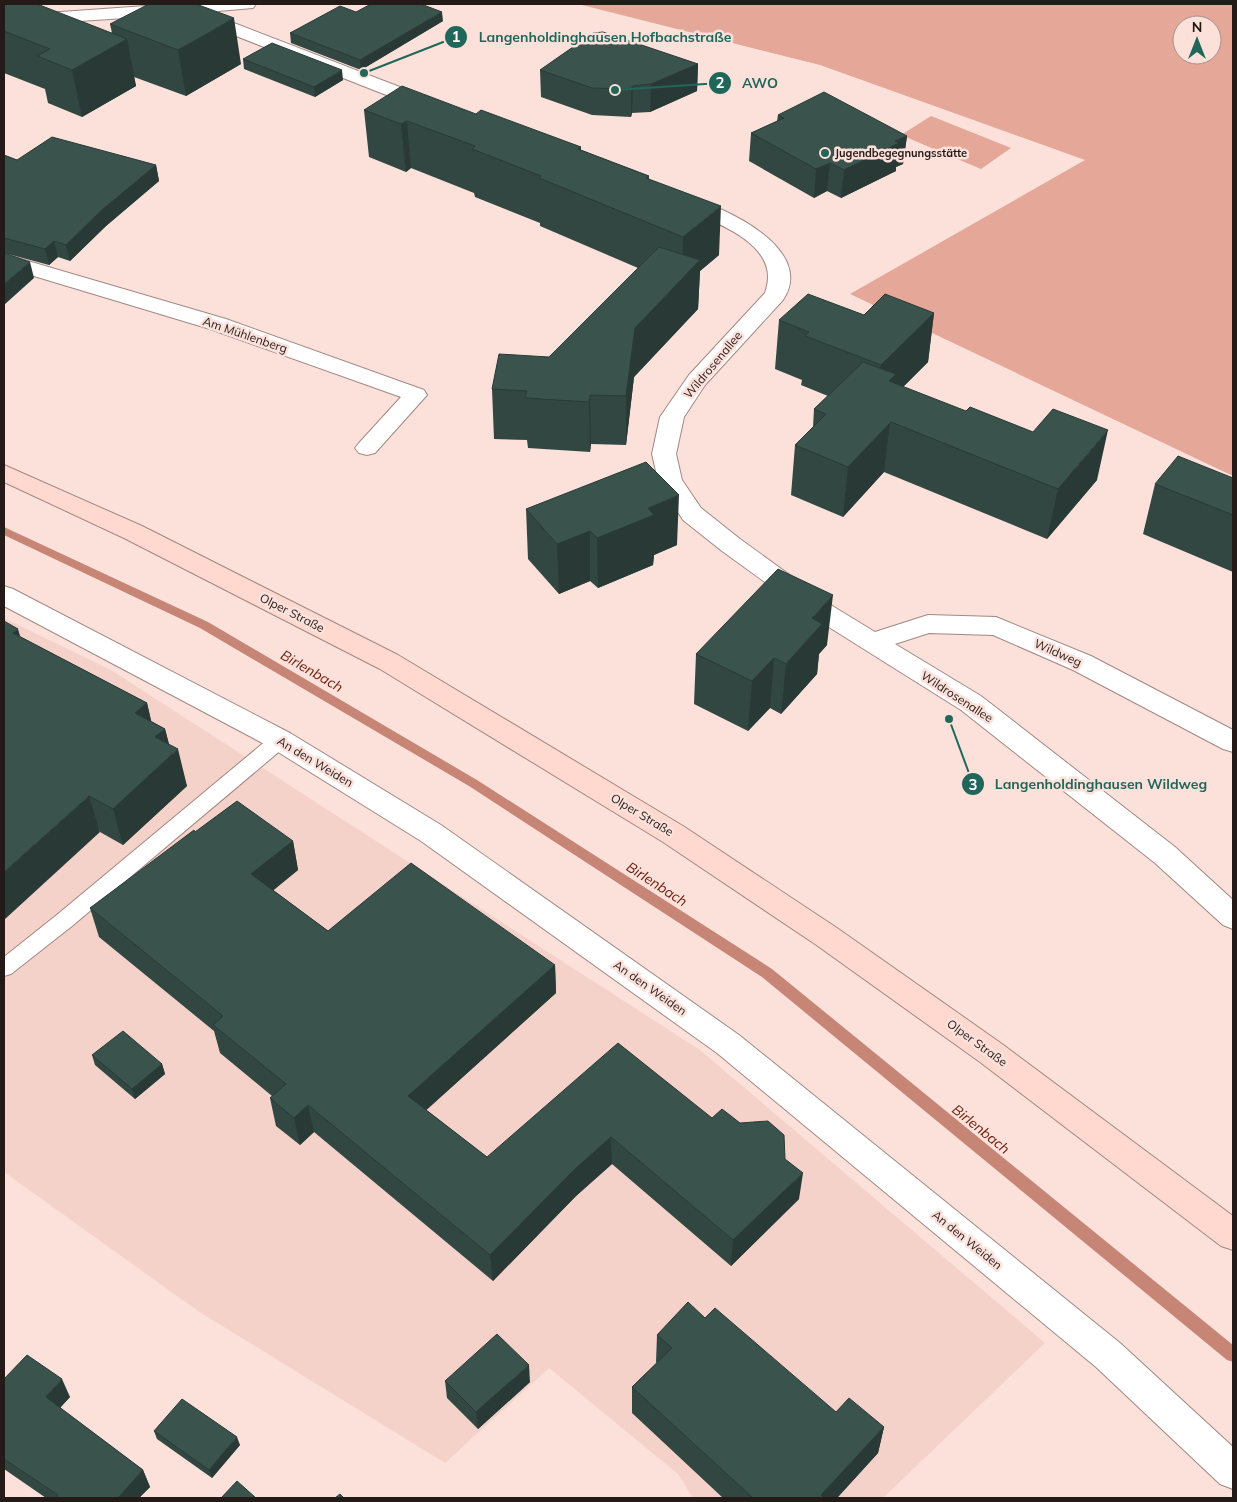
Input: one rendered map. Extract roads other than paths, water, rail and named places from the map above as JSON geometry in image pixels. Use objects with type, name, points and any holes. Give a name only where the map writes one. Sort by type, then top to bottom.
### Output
[{"type":"main road","name":"Olper Straße","points":[[4,473],[133,532],[389,662],[673,834],[826,936],[991,1053],[1233,1235]]},
{"type":"street","points":[[4,21],[247,4]]},
{"type":"street","points":[[206,8],[214,21],[452,113]]},
{"type":"street","name":"Wildrosenallee","points":[[670,195],[742,228],[762,243],[775,261],[779,279],[775,294],[697,380],[672,417],[664,454],[670,480],[692,514],[731,545],[825,613],[971,703],[1165,855],[1233,916]]},
{"type":"street","name":"Am Mühlenberg","points":[[4,260],[218,324],[416,395],[367,448]]},
{"type":"street","name":"An den Weiden","points":[[4,595],[280,740],[430,832],[728,1044],[1108,1354],[1233,1471]]},
{"type":"street","name":"Wildweg","points":[[871,643],[928,624],[996,626],[1082,663],[1233,742]]},
{"type":"lane","points":[[4,968],[65,920],[280,740]]},
{"type":"waterway","name":"Birlenbach","points":[[4,531],[204,625],[473,783],[767,973],[1233,1355]]},
{"type":"place","name":"Langenholdinghausen Hofbachstraße","points":[[364,73]]},
{"type":"place","name":"AWO","points":[[615,90]]},
{"type":"place","name":"Jugendbegegnungsstätte","points":[[825,153]]},
{"type":"place","name":"Langenholdinghausen Wildweg","points":[[949,719]]}]
